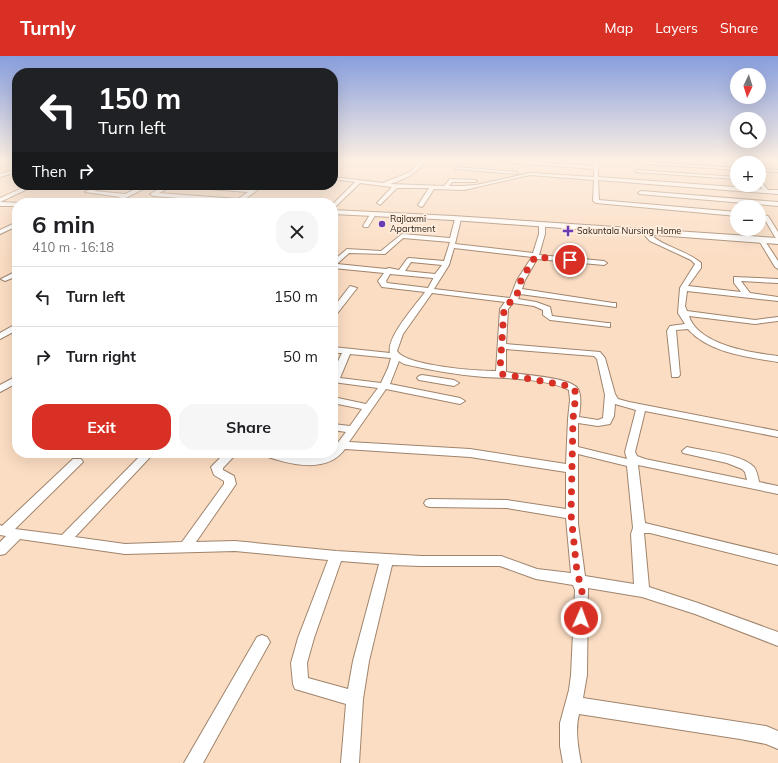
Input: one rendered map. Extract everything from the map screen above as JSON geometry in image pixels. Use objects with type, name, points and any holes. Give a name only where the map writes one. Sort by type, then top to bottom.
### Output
[{"type":"main road","points":[[0,204],[12,204]]},
{"type":"main road","points":[[338,212],[778,241]]},
{"type":"street","points":[[0,200],[13,194]]},
{"type":"street","points":[[107,194],[126,196]]},
{"type":"street","points":[[122,198],[130,194]]},
{"type":"street","points":[[152,194],[195,198]]},
{"type":"street","points":[[338,202],[346,194]]},
{"type":"street","points":[[380,203],[388,194]]},
{"type":"street","points":[[421,205],[428,194]]},
{"type":"street","points":[[596,194],[596,201],[730,213]]},
{"type":"street","points":[[644,206],[641,194],[730,201]]},
{"type":"street","points":[[766,203],[778,204]]},
{"type":"street","points":[[366,226],[373,214]]},
{"type":"street","points":[[766,217],[778,237]]},
{"type":"street","points":[[458,219],[453,243],[445,264],[430,292],[396,338],[392,351],[396,356],[407,362],[427,367],[478,373],[502,374],[536,379],[573,388],[576,393],[573,419],[571,514],[579,581],[582,590],[579,675],[568,723],[569,746],[572,763]]},
{"type":"street","points":[[502,374],[500,370],[504,309],[515,296],[521,280],[535,256],[542,234],[542,225]]},
{"type":"street","points":[[0,226],[10,227]]},
{"type":"street","points":[[0,232],[10,227]]},
{"type":"street","points":[[645,232],[652,240],[694,259],[699,264],[698,268],[684,288],[682,313],[689,326],[705,339],[725,347],[778,359],[778,362]]},
{"type":"street","points":[[338,261],[347,252],[383,253],[402,236],[535,256],[604,263]]},
{"type":"street","points":[[761,239],[778,267]]},
{"type":"street","points":[[401,272],[409,260],[445,264]]},
{"type":"street","points":[[338,266],[389,270],[437,278]]},
{"type":"street","points":[[389,270],[382,284],[430,292],[515,296],[613,305]]},
{"type":"street","points":[[2,280],[12,275]]},
{"type":"street","points":[[748,296],[738,283],[737,279],[778,281]]},
{"type":"street","points":[[338,307],[353,288]]},
{"type":"street","points":[[684,288],[778,299]]},
{"type":"street","points":[[515,296],[547,309],[547,315],[550,318],[607,325]]},
{"type":"street","points":[[682,313],[755,322],[761,322],[766,318],[778,319]]},
{"type":"street","points":[[675,375],[671,331],[673,328],[689,326]]},
{"type":"street","points":[[0,336],[12,330]]},
{"type":"street","points":[[501,346],[590,352],[597,354],[601,358],[610,396],[608,419],[605,422],[600,423],[573,419]]},
{"type":"street","points":[[338,351],[396,356]]},
{"type":"street","points":[[338,372],[347,352]]},
{"type":"street","points":[[338,450],[384,386],[393,368],[396,356]]},
{"type":"street","points":[[414,392],[427,367]]},
{"type":"street","points":[[422,378],[454,383]]},
{"type":"street","points":[[338,380],[384,386],[460,401]]},
{"type":"street","points":[[0,389],[12,382]]},
{"type":"street","points":[[610,396],[615,401],[641,408],[778,434]]},
{"type":"street","points":[[338,401],[369,408]]},
{"type":"street","points":[[641,408],[630,452],[633,461],[635,501],[639,528],[637,534],[642,591]]},
{"type":"street","points":[[338,428],[353,430]]},
{"type":"street","points":[[342,445],[470,453],[572,469]]},
{"type":"street","points":[[573,449],[778,490]]},
{"type":"street","points":[[687,451],[738,462],[746,466],[751,471],[754,485]]},
{"type":"street","points":[[64,541],[144,458]]},
{"type":"street","points":[[186,548],[230,484],[230,479],[218,472],[217,467],[227,458]]},
{"type":"street","points":[[285,458],[318,462],[331,458]]},
{"type":"street","points":[[0,550],[7,532],[77,462]]},
{"type":"street","points":[[430,502],[507,504],[571,514]]},
{"type":"street","points":[[639,528],[650,528],[778,560]]},
{"type":"street","points":[[7,532],[64,541],[125,548],[263,548],[336,556],[387,559],[501,561],[536,574],[566,577],[579,581],[642,591],[698,609],[778,639]]},
{"type":"street","points":[[336,556],[306,638],[300,663],[301,684],[355,699]]},
{"type":"street","points":[[350,763],[355,699],[361,661],[387,559]]},
{"type":"street","points":[[193,763],[262,642]]},
{"type":"street","points":[[573,705],[740,730],[766,735],[778,740]]},
{"type":"place","name":"Rajlaxmi Apartment","points":[[382,224]]},
{"type":"place","name":"Sakuntala Nursing Home","points":[[568,231]]},
{"type":"route","points":[[570,260],[535,257],[521,280],[516,298],[506,305],[504,309],[500,370],[502,374],[510,376],[536,379],[564,385],[573,388],[576,393],[573,419],[571,514],[577,572],[582,590],[581,618]]}]
